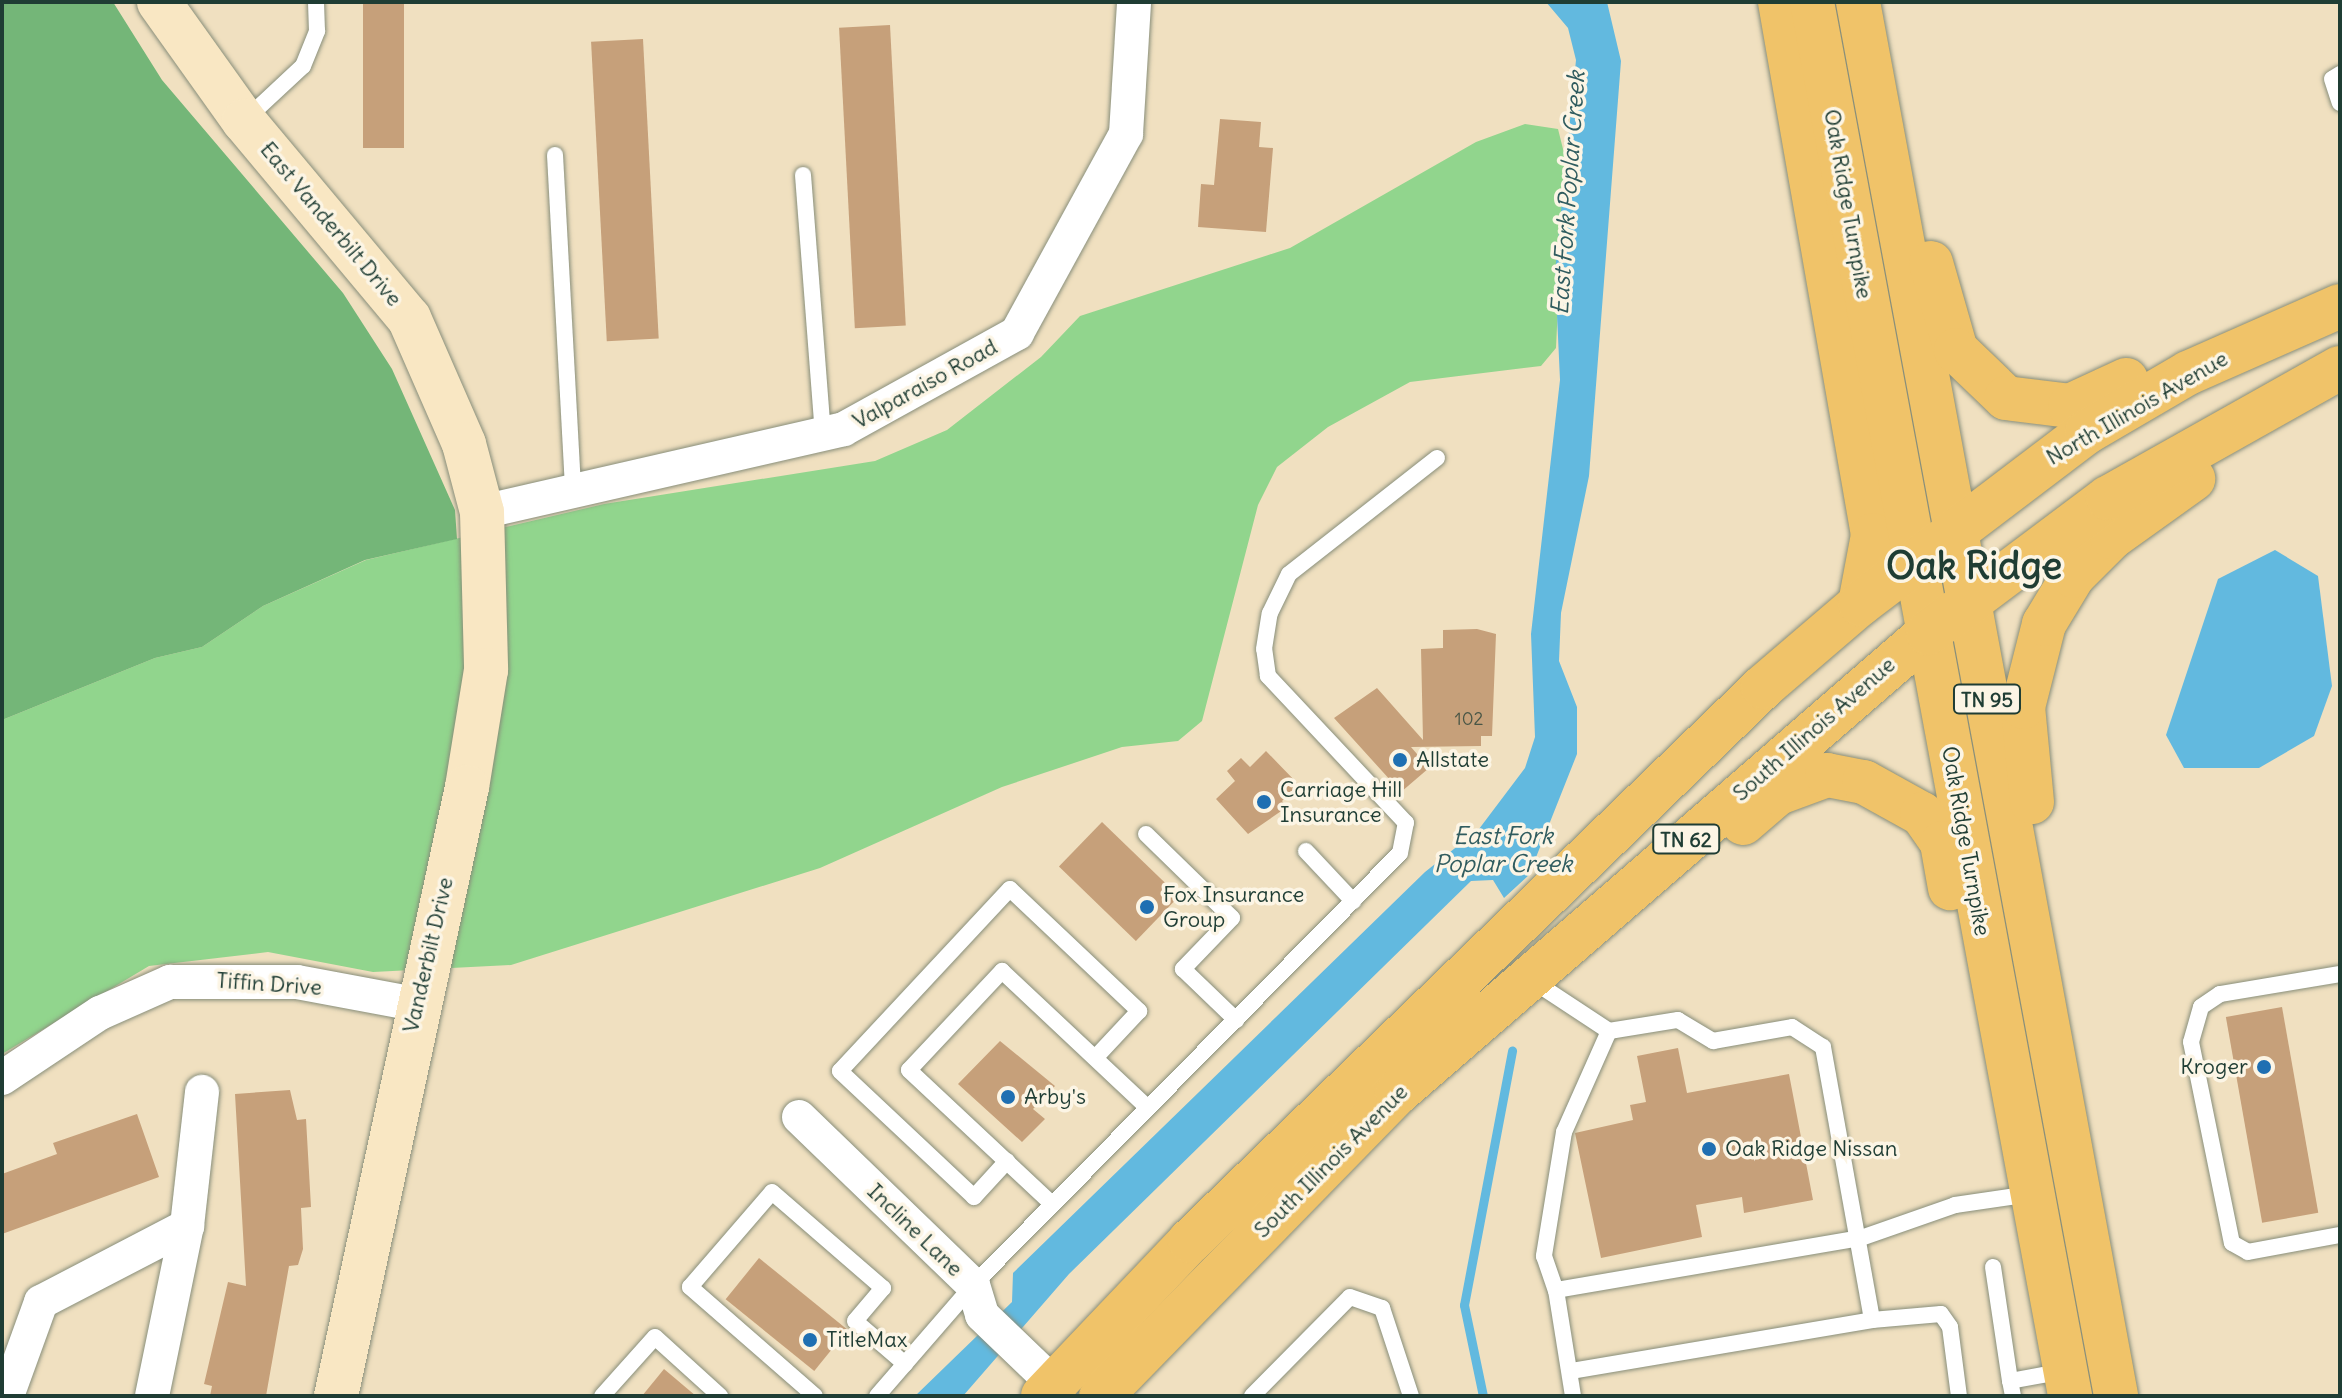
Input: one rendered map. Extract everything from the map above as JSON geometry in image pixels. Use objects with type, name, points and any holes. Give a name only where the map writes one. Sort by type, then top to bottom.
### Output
[{"type":"highway","points":[[1780,2],[1873,535],[1860,604]]},
{"type":"highway","name":"Oak Ridge Turnpike","points":[[1812,2],[1911,564],[1928,633],[2032,1194],[2089,1376]]},
{"type":"highway","name":"Oak Ridge Turnpike","points":[[1858,2],[1965,603],[2064,1115],[2089,1376]]},
{"type":"highway","points":[[1875,99],[1914,193],[1956,350],[2006,398],[2070,406],[2168,358],[2279,330]]},
{"type":"highway","name":"North Illinois Avenue","points":[[1911,564],[2087,432],[2279,330],[2340,306]]},
{"type":"highway","points":[[2139,1396],[2112,1262],[2064,1115],[2023,707],[2044,624],[2073,576],[2112,537],[2267,434],[2331,372]]},
{"type":"highway","name":"South Illinois Avenue","points":[[1101,1396],[1397,1093],[1594,919],[1928,633],[2108,498],[2331,372]]},
{"type":"highway","name":"South Illinois Avenue","points":[[1049,1384],[1190,1241],[1763,687],[1911,564]]},
{"type":"highway","points":[[1594,919],[1673,883],[1778,793],[1827,775],[1864,782],[1922,814],[1942,843],[1967,972],[2009,1077]]},
{"type":"street","name":"East Vanderbilt Drive","points":[[159,2],[244,121],[409,318],[464,444],[482,512]]},
{"type":"street","name":"Valparaiso Road","points":[[482,512],[823,434],[1017,333],[1126,134],[1134,2]]},
{"type":"street","name":"Vanderbilt Drive","points":[[336,1396],[415,1004],[467,787],[486,670],[482,512]]},
{"type":"street","name":"Tiffin Drive","points":[[2,1078],[100,1013],[170,982],[297,982],[415,1004]]},
{"type":"street","points":[[152,1396],[187,1226],[202,1092]]},
{"type":"street","name":"Incline Lane","points":[[799,1117],[977,1300],[1049,1384]]},
{"type":"street","points":[[7,1396],[41,1302],[187,1226]]},
{"type":"lane","points":[[244,121],[303,66],[317,31],[316,2]]},
{"type":"lane","points":[[2340,74],[2332,79],[2340,103]]},
{"type":"lane","points":[[555,155],[573,490]]},
{"type":"lane","points":[[803,175],[823,434]]},
{"type":"lane","points":[[877,1396],[905,1364],[977,1300],[1052,1204],[1400,853],[1406,823],[1268,676],[1270,613],[1289,574],[1437,458]]},
{"type":"lane","points":[[1146,834],[1232,918],[1183,969],[1236,1020]]},
{"type":"lane","points":[[1306,851],[1353,901]]},
{"type":"lane","points":[[1007,1161],[974,1197],[840,1071],[1010,889],[1139,1011],[1095,1058]]},
{"type":"lane","points":[[1052,1204],[909,1070],[1002,971],[1148,1108]]},
{"type":"lane","points":[[2340,974],[2220,994],[2201,1007],[2191,1042],[2232,1243],[2248,1252],[2340,1235]]},
{"type":"lane","points":[[1528,977],[1609,1031],[1678,1020],[1713,1041],[1792,1027],[1823,1047],[1861,1238],[1872,1320]]},
{"type":"lane","points":[[1573,1396],[1556,1290],[1544,1256],[1564,1132],[1609,1031]]},
{"type":"lane","points":[[815,1396],[690,1287],[772,1192],[883,1288],[855,1321],[905,1364]]},
{"type":"lane","points":[[1556,1290],[1861,1238],[1955,1205],[2032,1194]]},
{"type":"lane","points":[[1993,1267],[2012,1388],[2089,1376]]},
{"type":"lane","points":[[1252,1396],[1350,1297],[1382,1308],[1411,1396]]},
{"type":"lane","points":[[1571,1371],[1872,1320],[1941,1314],[1950,1327],[1959,1396]]},
{"type":"lane","points":[[602,1396],[655,1337],[720,1396]]},
{"type":"green space","points":[[2,2],[113,2],[162,80],[343,293],[392,369],[455,510],[457,539],[365,560],[263,606],[202,647],[155,658],[2,720]]},
{"type":"green space","points":[[1525,124],[1558,129],[1565,157],[1556,348],[1541,366],[1410,382],[1328,427],[1277,467],[1258,505],[1202,721],[1178,741],[1122,747],[1002,787],[820,868],[511,965],[373,972],[268,952],[149,966],[2,1054],[2,720],[155,658],[202,647],[263,606],[366,560],[604,504],[875,461],[947,430],[1041,357],[1080,316],[1290,248],[1476,142]]},
{"type":"water","name":"East Fork Poplar Creek","points":[[1546,2],[1607,2],[1621,61],[1589,476],[1561,613],[1559,661],[1577,707],[1577,754],[1529,875],[1504,898],[1493,880],[1471,881],[1069,1274],[963,1396],[915,1396],[1012,1302],[1013,1273],[1425,872],[1479,829],[1525,768],[1535,737],[1531,634],[1560,380],[1555,272],[1576,60],[1568,28]]},
{"type":"water","points":[[2275,550],[2318,576],[2332,686],[2314,736],[2259,768],[2184,768],[2166,735],[2218,579]]},
{"type":"building","points":[[363,2],[404,2],[404,148],[363,148]]},
{"type":"building","points":[[890,25],[906,326],[855,328],[839,28]]},
{"type":"building","points":[[643,39],[659,339],[607,341],[591,42]]},
{"type":"building","points":[[1220,119],[1261,122],[1259,147],[1273,148],[1266,232],[1198,227],[1201,184],[1214,185]]},
{"type":"building","points":[[1477,629],[1496,634],[1492,736],[1481,736],[1481,746],[1411,747],[1429,768],[1401,792],[1334,718],[1377,688],[1423,740],[1421,649],[1443,648],[1443,630]]},
{"type":"building","points":[[1266,751],[1299,785],[1282,801],[1287,807],[1248,834],[1216,799],[1235,781],[1227,771],[1241,758],[1250,767]]},
{"type":"building","points":[[1102,822],[1179,896],[1136,941],[1059,867]]},
{"type":"building","name":"Kroger","points":[[2282,1007],[2318,1213],[2262,1223],[2226,1017]]},
{"type":"building","name":"Arby's","points":[[1000,1041],[1055,1086],[1033,1109],[1045,1119],[1022,1142],[958,1084]]},
{"type":"building","points":[[1678,1048],[1687,1093],[1789,1074],[1813,1200],[1744,1213],[1742,1197],[1696,1205],[1702,1237],[1601,1258],[1575,1133],[1633,1120],[1630,1105],[1646,1102],[1637,1056]]},
{"type":"building","points":[[290,1090],[297,1120],[306,1119],[311,1207],[301,1208],[303,1249],[298,1265],[289,1266],[266,1396],[210,1396],[212,1386],[204,1384],[228,1282],[246,1286],[235,1094]]},
{"type":"building","points":[[137,1114],[159,1177],[2,1234],[2,1174],[57,1154],[53,1143]]},
{"type":"building","points":[[759,1258],[848,1330],[814,1371],[726,1299]]},
{"type":"building","points":[[664,1369],[696,1396],[642,1396]]},
{"type":"waterway","points":[[1483,1396],[1464,1305],[1512,1050]]},
{"type":"place","name":"Allstate","points":[[1400,760]]},
{"type":"place","name":"Carriage Hill Insurance","points":[[1264,802]]},
{"type":"place","name":"Fox Insurance Group","points":[[1147,907]]},
{"type":"place","name":"Kroger","points":[[2264,1067]]},
{"type":"place","name":"Arby's","points":[[1008,1097]]},
{"type":"place","name":"Oak Ridge Nissan","points":[[1709,1149]]},
{"type":"place","name":"TitleMax","points":[[810,1340]]},
{"type":"district","name":"Oak Ridge","points":[[1974,566]]}]
